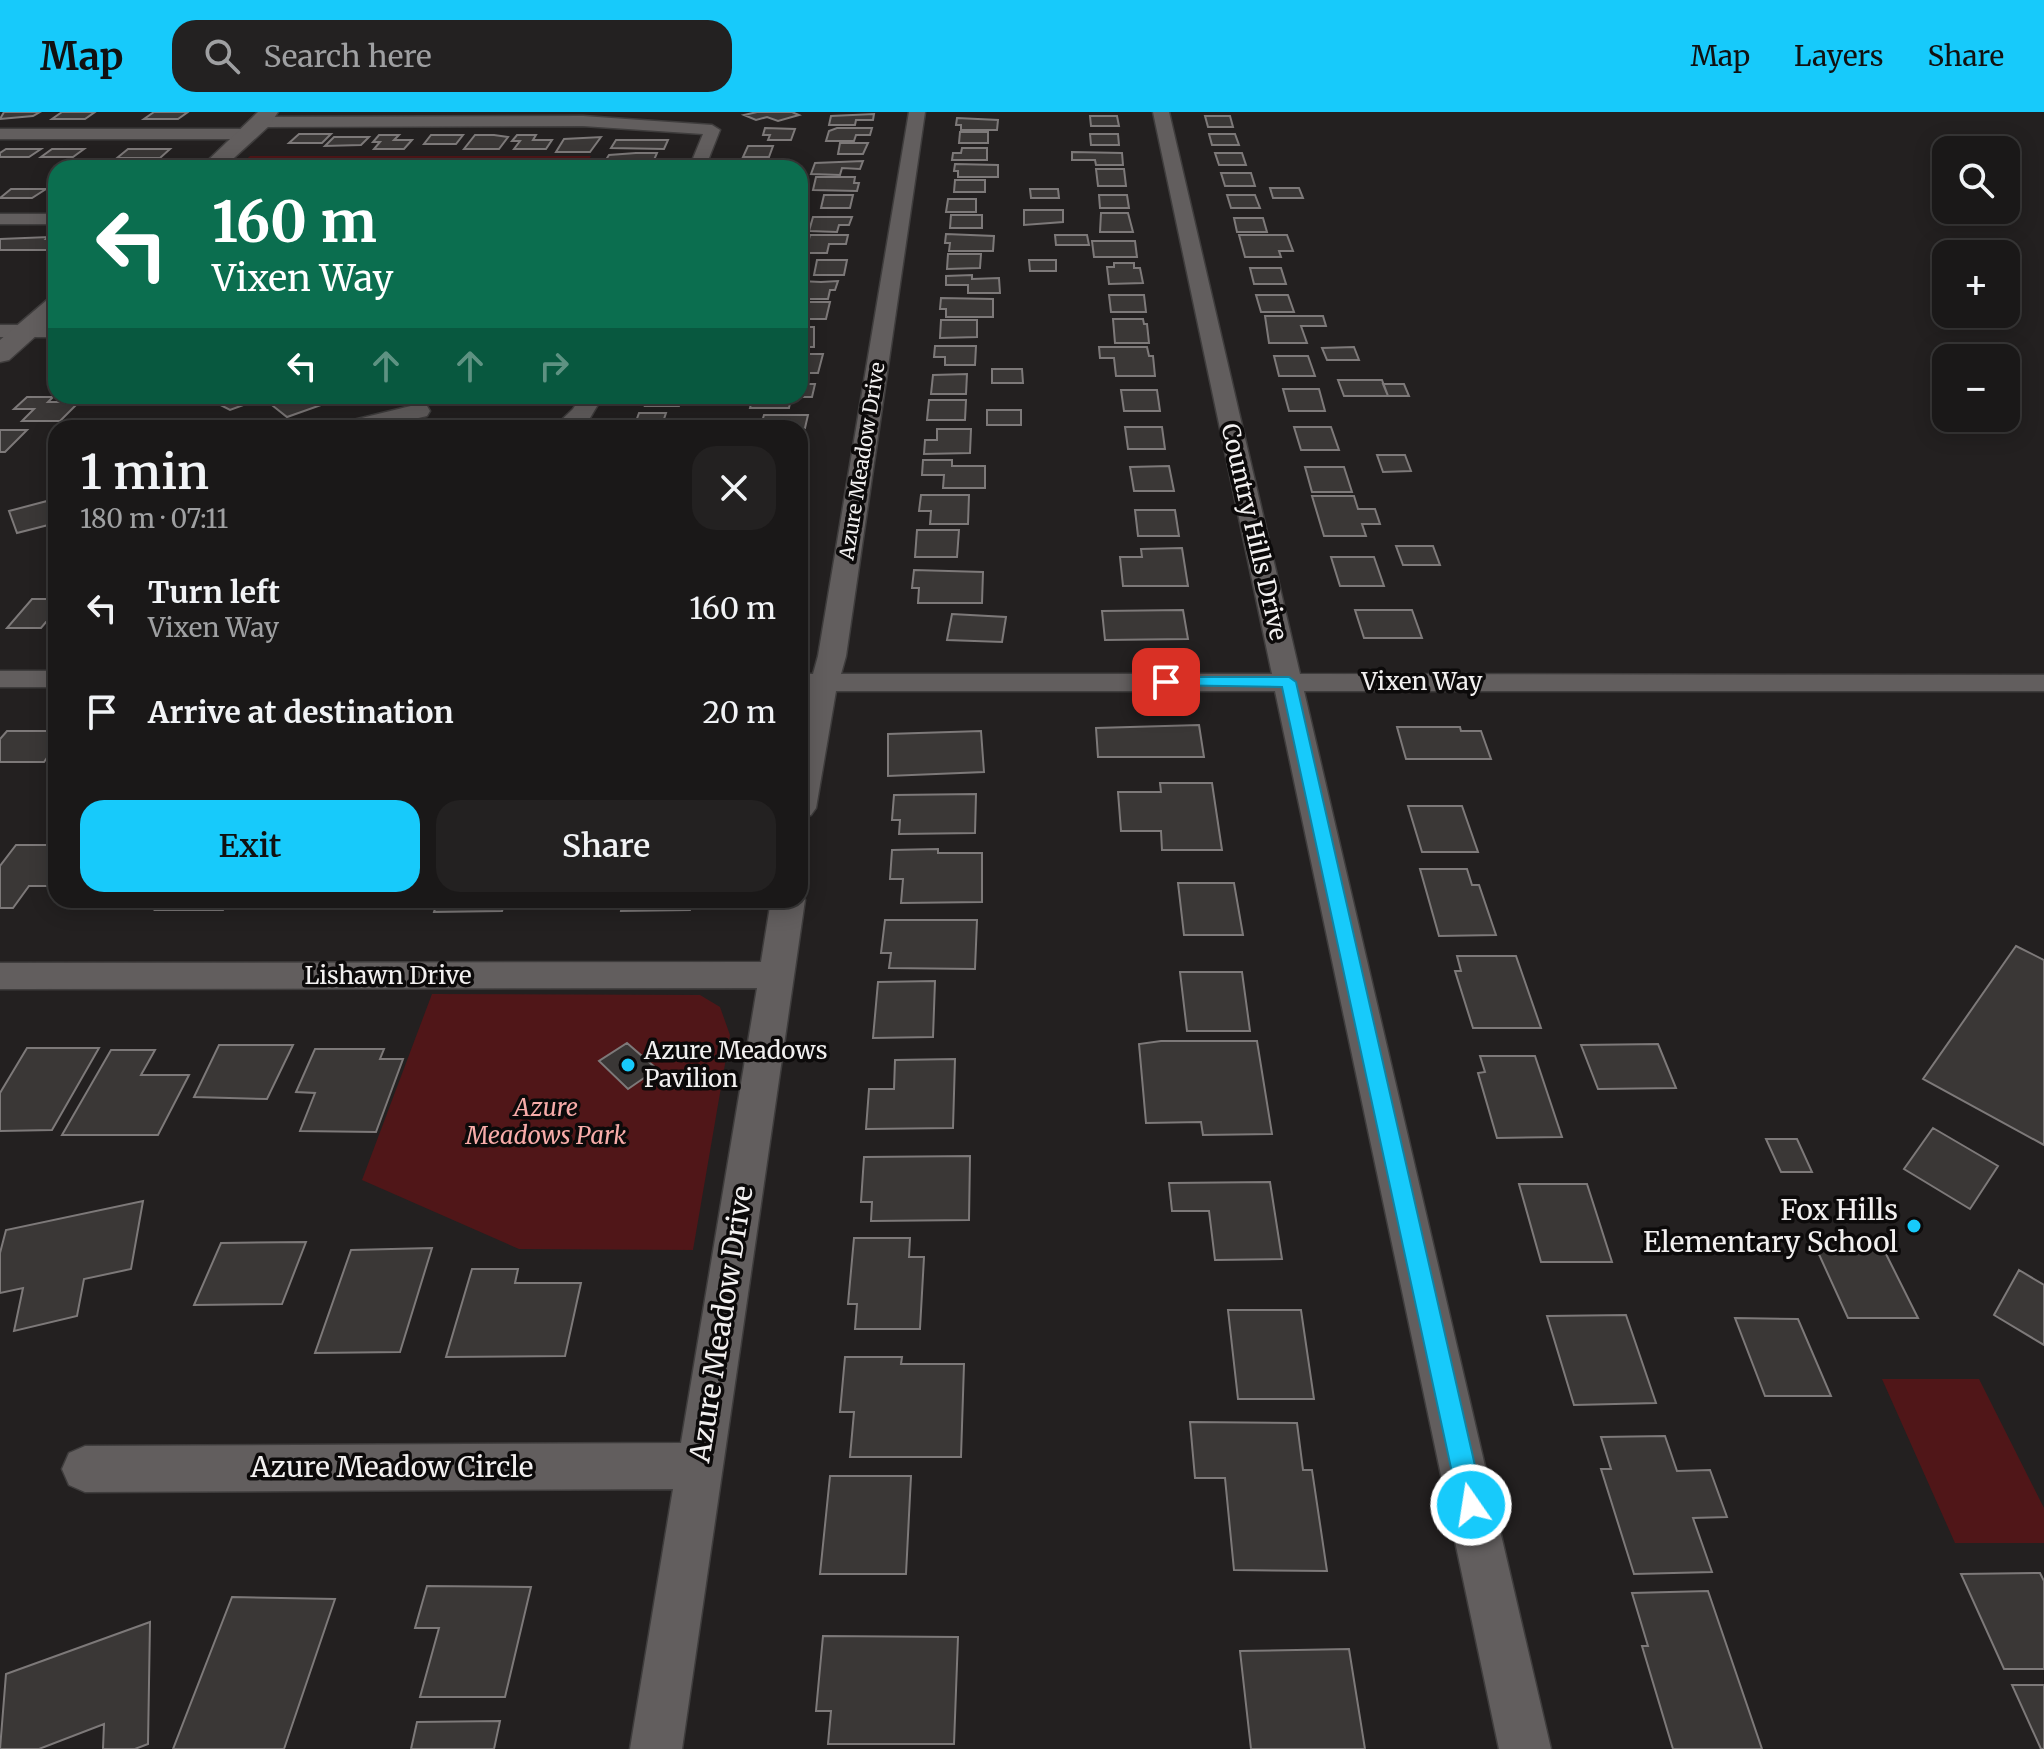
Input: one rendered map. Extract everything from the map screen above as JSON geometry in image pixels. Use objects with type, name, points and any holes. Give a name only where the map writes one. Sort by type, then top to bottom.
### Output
[{"type":"street","name":"Azure Meadow Drive","points":[[808,760],[817,706],[812,682],[832,656],[917,112]]},
{"type":"street","name":"Country Hills Drive","points":[[1161,112],[1525,1749]]},
{"type":"street","points":[[0,134],[495,116],[712,130],[700,160]]},
{"type":"street","points":[[220,160],[260,123]]},
{"type":"street","points":[[0,219],[48,219]]},
{"type":"street","points":[[0,354],[13,332],[48,310]]},
{"type":"street","points":[[13,332],[48,331]]},
{"type":"street","points":[[409,404],[424,420]]},
{"type":"street","points":[[574,420],[587,404]]},
{"type":"street","points":[[0,679],[48,679]]},
{"type":"street","name":"Vixen Way","points":[[812,682],[2044,683]]},
{"type":"street","name":"Azure Meadow Drive","points":[[656,1749],[787,908]]},
{"type":"street","name":"Lishawn Drive","points":[[0,976],[776,975]]},
{"type":"street","name":"Azure Meadow Circle","points":[[85,1469],[699,1466]]},
{"type":"green space","points":[[250,156],[591,156],[589,160],[246,160]]},
{"type":"green space","name":"Azure Meadows Park","points":[[432,994],[700,995],[720,1007],[730,1035],[693,1250],[519,1249],[362,1180]]},
{"type":"green space","points":[[1882,1379],[1979,1379],[2044,1508],[2044,1543],[1955,1543]]},
{"type":"building","points":[[4,112],[40,112],[33,116],[0,119]]},
{"type":"building","points":[[62,112],[95,112],[85,119],[52,119]]},
{"type":"building","points":[[154,112],[188,112],[178,119],[144,119]]},
{"type":"building","points":[[792,112],[799,115],[778,121],[767,117],[756,120],[744,115]]},
{"type":"building","points":[[874,114],[873,120],[856,120],[855,125],[829,125],[831,116]]},
{"type":"building","points":[[1090,116],[1117,116],[1119,126],[1091,126]]},
{"type":"building","points":[[1205,116],[1230,116],[1233,127],[1208,127]]},
{"type":"building","points":[[957,118],[998,120],[997,130],[961,130],[961,125],[956,125]]},
{"type":"building","points":[[765,128],[795,129],[791,140],[768,140],[770,135],[763,135]]},
{"type":"building","points":[[837,128],[872,128],[870,135],[856,135],[854,141],[826,141],[829,131]]},
{"type":"building","points":[[960,132],[988,132],[988,143],[959,143]]},
{"type":"building","points":[[299,134],[331,134],[322,143],[289,143]]},
{"type":"building","points":[[1090,134],[1118,134],[1119,145],[1091,145]]},
{"type":"building","points":[[1209,134],[1235,134],[1239,145],[1212,145]]},
{"type":"building","points":[[379,135],[399,135],[394,140],[412,140],[404,149],[374,149],[380,142],[373,142]]},
{"type":"building","points":[[431,135],[463,135],[456,144],[424,144]]},
{"type":"building","points":[[475,135],[508,137],[499,149],[464,149]]},
{"type":"building","points":[[517,135],[536,135],[533,140],[552,140],[546,149],[514,149],[520,141],[512,141]]},
{"type":"building","points":[[334,137],[369,137],[361,145],[325,146]]},
{"type":"building","points":[[601,137],[590,152],[556,152],[564,139]]},
{"type":"building","points":[[616,140],[668,140],[664,149],[611,148]]},
{"type":"building","points":[[840,143],[868,143],[863,154],[838,154]]},
{"type":"building","points":[[748,146],[773,146],[769,157],[743,157]]},
{"type":"building","points":[[962,148],[987,148],[987,160],[952,160],[953,153],[961,153]]},
{"type":"building","points":[[6,149],[41,149],[29,157],[0,157]]},
{"type":"building","points":[[52,149],[84,149],[73,157],[41,157]]},
{"type":"building","points":[[128,149],[170,149],[160,158],[117,158]]},
{"type":"building","points":[[1072,152],[1122,153],[1123,165],[1096,165],[1095,160],[1072,160]]},
{"type":"building","points":[[657,153],[654,160],[606,160],[609,155]]},
{"type":"building","points":[[1215,153],[1242,153],[1246,165],[1219,165]]},
{"type":"building","points":[[863,161],[860,169],[842,168],[840,175],[811,174],[815,163]]},
{"type":"building","points":[[955,164],[998,165],[998,177],[958,177],[958,171],[954,171]]},
{"type":"building","points":[[1096,169],[1124,169],[1126,186],[1098,186]]},
{"type":"building","points":[[1221,173],[1251,173],[1255,186],[1225,186]]},
{"type":"building","points":[[816,177],[855,177],[854,183],[859,183],[857,191],[813,190]]},
{"type":"building","points":[[955,180],[985,180],[985,192],[954,192]]},
{"type":"building","points":[[1270,188],[1299,188],[1303,198],[1273,198]]},
{"type":"building","points":[[11,189],[46,189],[32,198],[0,198]]},
{"type":"building","points":[[1030,189],[1058,189],[1059,198],[1031,198]]},
{"type":"building","points":[[824,195],[853,195],[850,208],[821,208]]},
{"type":"building","points":[[1099,195],[1127,195],[1129,208],[1100,208]]},
{"type":"building","points":[[1227,195],[1255,195],[1260,208],[1231,208]]},
{"type":"building","points":[[948,199],[976,199],[976,212],[946,212]]},
{"type":"building","points":[[1024,210],[1063,210],[1063,222],[1024,225]]},
{"type":"building","points":[[1101,213],[1128,213],[1133,232],[1100,232]]},
{"type":"building","points":[[951,215],[982,215],[982,228],[950,228]]},
{"type":"building","points":[[813,217],[852,217],[849,225],[839,225],[837,232],[809,231]]},
{"type":"building","points":[[1234,218],[1263,218],[1267,232],[1237,232]]},
{"type":"building","points":[[946,234],[994,236],[993,251],[949,251],[950,243],[945,243]]},
{"type":"building","points":[[810,235],[848,235],[846,244],[829,244],[827,253],[808,253]]},
{"type":"building","points":[[1055,235],[1087,235],[1089,245],[1056,245]]},
{"type":"building","points":[[1239,235],[1287,235],[1293,251],[1279,251],[1281,257],[1245,257]]},
{"type":"building","points":[[48,237],[48,250],[0,250],[0,239]]},
{"type":"building","points":[[1092,241],[1135,241],[1137,257],[1094,257]]},
{"type":"building","points":[[948,254],[981,254],[980,268],[947,269]]},
{"type":"building","points":[[817,260],[847,260],[844,275],[814,275]]},
{"type":"building","points":[[1029,260],[1056,260],[1056,271],[1030,271]]},
{"type":"building","points":[[1114,263],[1134,263],[1134,268],[1140,268],[1143,283],[1109,284],[1107,267],[1114,267]]},
{"type":"building","points":[[1250,268],[1281,268],[1286,284],[1254,284]]},
{"type":"building","points":[[972,275],[972,279],[999,278],[1000,293],[968,293],[968,285],[946,285],[946,276]]},
{"type":"building","points":[[808,281],[838,281],[835,290],[830,290],[828,299],[808,299]]},
{"type":"building","points":[[1109,295],[1144,295],[1146,312],[1111,312]]},
{"type":"building","points":[[1256,295],[1288,295],[1294,312],[1261,312]]},
{"type":"building","points":[[941,298],[993,299],[993,317],[946,317],[946,309],[940,309]]},
{"type":"building","points":[[808,302],[830,302],[826,319],[808,319]]},
{"type":"building","points":[[1265,316],[1323,316],[1326,326],[1301,326],[1307,343],[1269,343]]},
{"type":"building","points":[[1113,319],[1143,319],[1147,324],[1149,343],[1115,343]]},
{"type":"building","points":[[941,320],[977,320],[977,337],[940,338]]},
{"type":"building","points":[[808,327],[814,327],[814,347],[808,347]]},
{"type":"building","points":[[935,346],[976,346],[975,365],[945,365],[945,357],[934,357]]},
{"type":"building","points":[[1099,347],[1147,347],[1149,356],[1153,356],[1155,376],[1116,376],[1114,358],[1100,358]]},
{"type":"building","points":[[1354,347],[1359,360],[1327,360],[1322,348]]},
{"type":"building","points":[[808,354],[823,354],[818,373],[808,373]]},
{"type":"building","points":[[1274,356],[1308,356],[1315,376],[1279,376]]},
{"type":"building","points":[[992,369],[1022,369],[1023,383],[992,383]]},
{"type":"building","points":[[967,374],[966,394],[931,394],[933,375]]},
{"type":"building","points":[[1338,380],[1382,380],[1388,396],[1344,396]]},
{"type":"building","points":[[808,384],[815,384],[812,397],[808,397]]},
{"type":"building","points":[[1383,384],[1404,384],[1409,396],[1388,396]]},
{"type":"building","points":[[1283,389],[1319,389],[1325,411],[1289,411]]},
{"type":"building","points":[[1121,390],[1157,390],[1160,411],[1124,411]]},
{"type":"building","points":[[27,397],[48,397],[48,404],[77,404],[61,420],[22,421],[34,409],[14,409]]},
{"type":"building","points":[[929,400],[966,400],[965,420],[927,420]]},
{"type":"building","points":[[218,404],[246,404],[230,410]]},
{"type":"building","points":[[271,404],[324,404],[287,417]]},
{"type":"building","points":[[646,404],[680,404],[679,406]]},
{"type":"building","points":[[751,404],[790,404],[789,408],[750,408]]},
{"type":"building","points":[[987,410],[1021,410],[1021,425],[987,425]]},
{"type":"building","points":[[639,413],[666,413],[664,419],[696,419],[696,420],[636,420]]},
{"type":"building","points":[[764,415],[808,415],[807,420],[762,420]]},
{"type":"building","points":[[1125,427],[1162,427],[1165,449],[1128,449]]},
{"type":"building","points":[[1294,427],[1331,427],[1339,450],[1301,450]]},
{"type":"building","points":[[937,429],[971,429],[970,453],[924,454],[925,440],[937,440]]},
{"type":"building","points":[[0,430],[27,430],[5,452],[0,452]]},
{"type":"building","points":[[1377,455],[1405,455],[1411,471],[1383,472]]},
{"type":"building","points":[[923,460],[952,460],[952,466],[985,466],[985,488],[943,488],[944,475],[922,475]]},
{"type":"building","points":[[1169,466],[1174,491],[1134,491],[1130,467]]},
{"type":"building","points":[[1305,467],[1344,467],[1352,492],[1312,492]]},
{"type":"building","points":[[921,495],[969,495],[968,524],[930,524],[931,511],[919,511]]},
{"type":"building","points":[[1312,496],[1354,496],[1358,509],[1375,509],[1380,524],[1362,524],[1366,536],[1324,536]]},
{"type":"building","points":[[47,501],[48,525],[17,533],[9,511]]},
{"type":"building","points":[[1135,510],[1175,510],[1179,536],[1138,536]]},
{"type":"building","points":[[917,530],[959,530],[957,557],[915,557]]},
{"type":"building","points":[[1396,546],[1433,546],[1440,565],[1403,565]]},
{"type":"building","points":[[1182,548],[1188,586],[1123,586],[1120,557],[1142,557],[1141,549]]},
{"type":"building","points":[[1331,557],[1374,557],[1384,586],[1340,586]]},
{"type":"building","points":[[914,570],[983,572],[982,603],[918,603],[919,588],[912,588]]},
{"type":"building","points":[[32,599],[48,599],[48,622],[41,628],[7,628]]},
{"type":"building","points":[[1183,610],[1188,639],[1105,640],[1102,611]]},
{"type":"building","points":[[1355,610],[1412,610],[1422,638],[1364,638]]},
{"type":"building","points":[[952,614],[1006,617],[1002,642],[947,640]]},
{"type":"building","points":[[1199,725],[1204,757],[1098,757],[1096,728]]},
{"type":"building","points":[[1397,727],[1460,727],[1461,731],[1481,731],[1491,759],[1406,759]]},
{"type":"building","points":[[7,731],[48,731],[48,756],[44,762],[0,762],[0,739]]},
{"type":"building","points":[[981,731],[984,772],[888,776],[888,734]]},
{"type":"building","points":[[1160,783],[1212,783],[1222,850],[1162,850],[1161,831],[1121,831],[1118,792],[1161,792]]},
{"type":"building","points":[[976,794],[975,833],[899,834],[900,820],[892,820],[894,795]]},
{"type":"building","points":[[1408,806],[1462,806],[1478,852],[1422,852]]},
{"type":"building","points":[[16,845],[48,845],[48,886],[29,886],[13,908],[0,908],[0,866]]},
{"type":"building","points":[[938,849],[938,853],[982,853],[982,902],[901,903],[903,879],[890,879],[892,850]]},
{"type":"building","points":[[1420,869],[1467,869],[1472,885],[1479,885],[1496,935],[1439,936]]},
{"type":"building","points":[[1178,883],[1234,883],[1243,935],[1184,935]]},
{"type":"building","points":[[156,908],[224,908],[223,910]]},
{"type":"building","points":[[435,908],[503,908],[502,911],[434,912]]},
{"type":"building","points":[[543,908],[588,908],[588,909]]},
{"type":"building","points":[[622,908],[690,908],[690,910],[621,911]]},
{"type":"building","points":[[885,920],[977,920],[975,969],[889,968],[891,953],[881,953]]},
{"type":"building","points":[[2016,946],[2044,960],[2044,1145],[1923,1079]]},
{"type":"building","points":[[1457,956],[1516,956],[1541,1028],[1473,1028],[1455,971],[1461,971]]},
{"type":"building","points":[[1180,972],[1242,972],[1250,1031],[1187,1031]]},
{"type":"building","points":[[935,981],[933,1037],[873,1038],[878,982]]},
{"type":"building","points":[[1161,1041],[1257,1041],[1272,1134],[1203,1135],[1201,1122],[1146,1123],[1139,1044]]},
{"type":"building","name":"Azure Meadows Pavilion","points":[[627,1043],[657,1069],[628,1089],[599,1061]]},
{"type":"building","points":[[1658,1044],[1676,1088],[1598,1089],[1581,1045]]},
{"type":"building","points":[[219,1045],[293,1045],[267,1099],[194,1097]]},
{"type":"building","points":[[27,1048],[99,1048],[52,1130],[0,1131],[0,1093]]},
{"type":"building","points":[[315,1049],[384,1049],[380,1059],[403,1059],[376,1132],[300,1131],[315,1093],[296,1092]]},
{"type":"building","points":[[111,1050],[155,1050],[141,1075],[189,1075],[158,1135],[62,1135]]},
{"type":"building","points":[[1480,1056],[1535,1056],[1562,1137],[1497,1138],[1478,1073],[1485,1072]]},
{"type":"building","points":[[955,1059],[953,1128],[866,1129],[869,1089],[894,1089],[895,1060]]},
{"type":"building","points":[[1933,1128],[1998,1166],[1970,1209],[1904,1169]]},
{"type":"building","points":[[1766,1139],[1797,1139],[1812,1172],[1781,1172]]},
{"type":"building","points":[[970,1156],[969,1220],[871,1221],[872,1202],[861,1202],[864,1157]]},
{"type":"building","points":[[1270,1182],[1282,1259],[1215,1260],[1209,1211],[1172,1211],[1169,1183]]},
{"type":"building","points":[[1519,1184],[1587,1184],[1612,1262],[1541,1262]]},
{"type":"building","points":[[143,1201],[131,1269],[84,1279],[77,1316],[14,1331],[23,1288],[0,1293],[0,1253],[6,1230]]},
{"type":"building","points":[[854,1238],[910,1238],[909,1257],[924,1257],[920,1329],[855,1329],[857,1304],[848,1304]]},
{"type":"building","points":[[306,1242],[282,1304],[194,1305],[221,1243]]},
{"type":"building","points":[[432,1248],[400,1352],[315,1353],[351,1250]]},
{"type":"building","points":[[1817,1250],[1884,1250],[1918,1318],[1848,1318]]},
{"type":"building","points":[[472,1269],[518,1269],[515,1283],[581,1283],[565,1356],[446,1357]]},
{"type":"building","points":[[2019,1270],[2044,1285],[2044,1345],[1994,1315]]},
{"type":"building","points":[[1228,1310],[1301,1310],[1314,1399],[1238,1399]]},
{"type":"building","points":[[1626,1315],[1656,1403],[1574,1405],[1547,1316]]},
{"type":"building","points":[[1735,1318],[1798,1319],[1831,1396],[1765,1396]]},
{"type":"building","points":[[845,1357],[902,1357],[901,1364],[964,1364],[961,1457],[850,1457],[854,1412],[840,1412]]},
{"type":"building","points":[[1190,1422],[1297,1423],[1303,1470],[1312,1470],[1327,1571],[1234,1570],[1225,1478],[1195,1478]]},
{"type":"building","points":[[1665,1436],[1677,1471],[1710,1470],[1727,1517],[1693,1518],[1712,1572],[1634,1574],[1601,1469],[1611,1469],[1601,1437]]},
{"type":"building","points":[[830,1476],[911,1476],[906,1574],[820,1574]]},
{"type":"building","points":[[2040,1573],[2044,1581],[2044,1669],[2004,1669],[1961,1574]]},
{"type":"building","points":[[427,1586],[531,1587],[505,1697],[420,1697],[439,1628],[415,1628]]},
{"type":"building","points":[[1708,1591],[1762,1749],[1673,1749],[1642,1646],[1648,1646],[1632,1593]]},
{"type":"building","points":[[232,1597],[335,1599],[284,1749],[173,1749]]},
{"type":"building","points":[[150,1622],[148,1744],[135,1749],[103,1749],[104,1724],[39,1749],[0,1749],[6,1674]]},
{"type":"building","points":[[823,1636],[958,1637],[954,1744],[828,1744],[831,1711],[816,1711]]},
{"type":"building","points":[[1349,1649],[1365,1749],[1251,1749],[1240,1651]]},
{"type":"building","points":[[2012,1685],[2044,1685],[2044,1749],[2041,1749]]},
{"type":"building","points":[[500,1721],[494,1749],[411,1749],[417,1722]]},
{"type":"place","name":"Azure Meadows Pavilion","points":[[628,1065]]},
{"type":"place","name":"Fox Hills Elementary School","points":[[1914,1226]]},
{"type":"route","points":[[1166,682],[1289,682],[1471,1505]]}]
